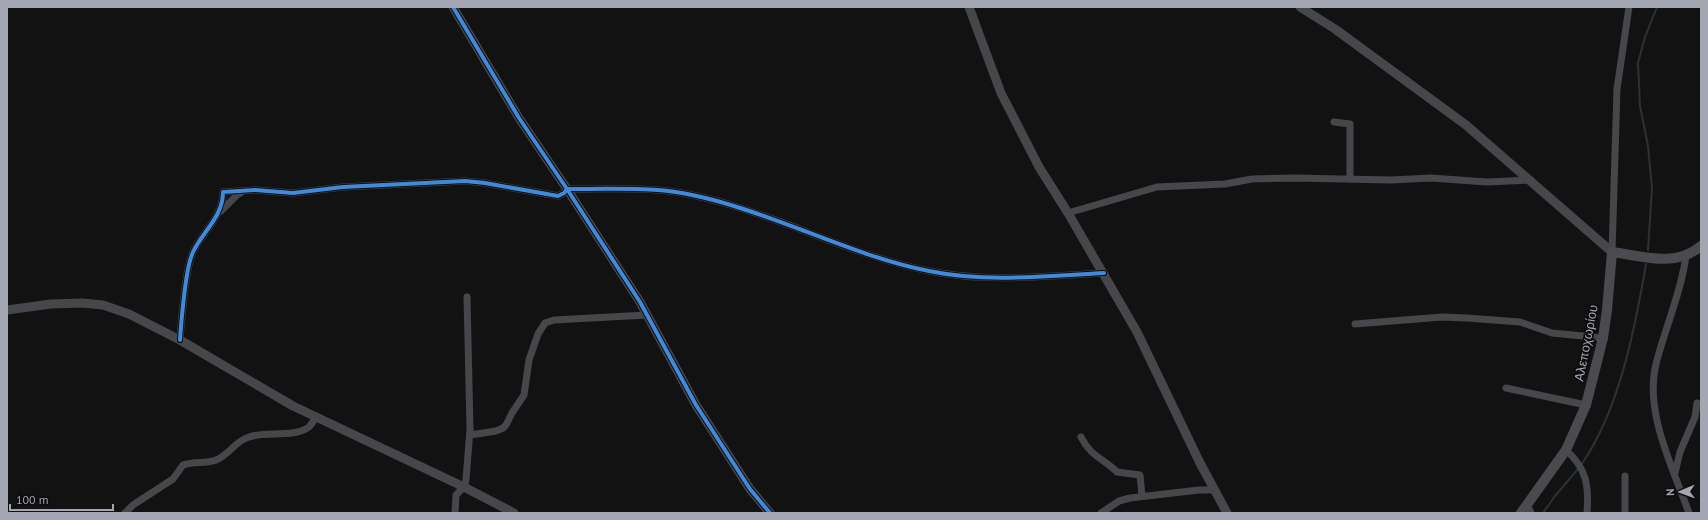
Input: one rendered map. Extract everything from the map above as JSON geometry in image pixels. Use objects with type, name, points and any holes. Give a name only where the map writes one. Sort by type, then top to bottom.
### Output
[{"type":"main road","points":[[1612,252],[1661,259],[1686,256],[1701,246]]},
{"type":"main road","name":"Αλεποχωρίου","points":[[1521,513],[1529,509],[1566,450],[1586,405],[1603,338],[1612,252]]},
{"type":"street","points":[[453,7],[508,101],[567,189],[647,315],[696,405],[750,489],[770,513]]},
{"type":"street","points":[[969,7],[1000,92],[1040,167],[1104,273],[1149,354],[1200,463],[1216,490],[1227,513]]},
{"type":"street","points":[[1300,7],[1334,29],[1454,116],[1531,180],[1612,252]]},
{"type":"street","points":[[1612,252],[1616,96],[1629,7]]},
{"type":"street","points":[[1334,122],[1348,122],[1351,126],[1350,179]]},
{"type":"street","points":[[1068,213],[1157,187],[1225,184],[1252,179],[1294,178],[1391,180],[1431,178],[1487,182],[1531,180]]},
{"type":"street","points":[[219,213],[223,200],[223,192],[255,190],[293,193],[343,187],[465,181],[485,183],[558,196],[564,193],[567,189],[659,190],[679,193],[736,207],[885,260],[946,274],[990,278],[1104,273]]},
{"type":"street","points":[[180,340],[181,316],[188,268],[193,253],[198,243],[219,213],[236,195],[243,191]]},
{"type":"street","points":[[1686,256],[1682,279],[1655,365],[1653,383],[1654,405],[1659,430],[1689,513]]},
{"type":"street","points":[[455,513],[456,495],[464,487],[470,435],[467,297]]},
{"type":"street","points":[[7,310],[66,303],[103,305],[128,314],[180,340],[285,402],[464,487],[514,513]]},
{"type":"street","points":[[470,435],[496,431],[506,425],[512,412],[524,395],[529,360],[538,334],[545,323],[554,320],[647,315]]},
{"type":"street","points":[[1355,324],[1442,317],[1467,318],[1520,322],[1552,332],[1603,338]]},
{"type":"street","points":[[1506,388],[1586,405]]},
{"type":"street","points":[[1675,473],[1680,452],[1695,417],[1697,403]]},
{"type":"street","points":[[125,513],[133,506],[173,480],[183,465],[215,460],[224,455],[240,440],[249,437],[294,432],[306,428],[311,425],[316,417]]},
{"type":"street","points":[[1081,437],[1091,453],[1111,466],[1117,472],[1140,475],[1142,496]]},
{"type":"street","points":[[1566,450],[1580,466],[1588,485],[1588,513]]},
{"type":"street","points":[[1625,476],[1625,513]]},
{"type":"street","points":[[1101,513],[1119,501],[1142,496],[1199,490],[1216,490]]},
{"type":"waterway","points":[[1648,250],[1652,188],[1648,146],[1640,106],[1638,63],[1645,37],[1657,7]]},
{"type":"waterway","points":[[1581,465],[1606,420],[1624,369],[1637,315],[1646,264]]},
{"type":"waterway","points":[[1543,513],[1578,469]]},
{"type":"cycle path","points":[[453,7],[519,118],[640,302],[696,405],[750,489],[770,513]]},
{"type":"cycle path","points":[[180,340],[181,320],[190,260],[197,244],[212,224],[220,209],[223,192],[255,190],[293,193],[343,187],[465,181],[485,183],[558,196],[564,193],[567,189],[635,189],[667,191],[698,196],[728,204],[856,250],[929,271],[951,275],[995,278],[1104,273]]}]
